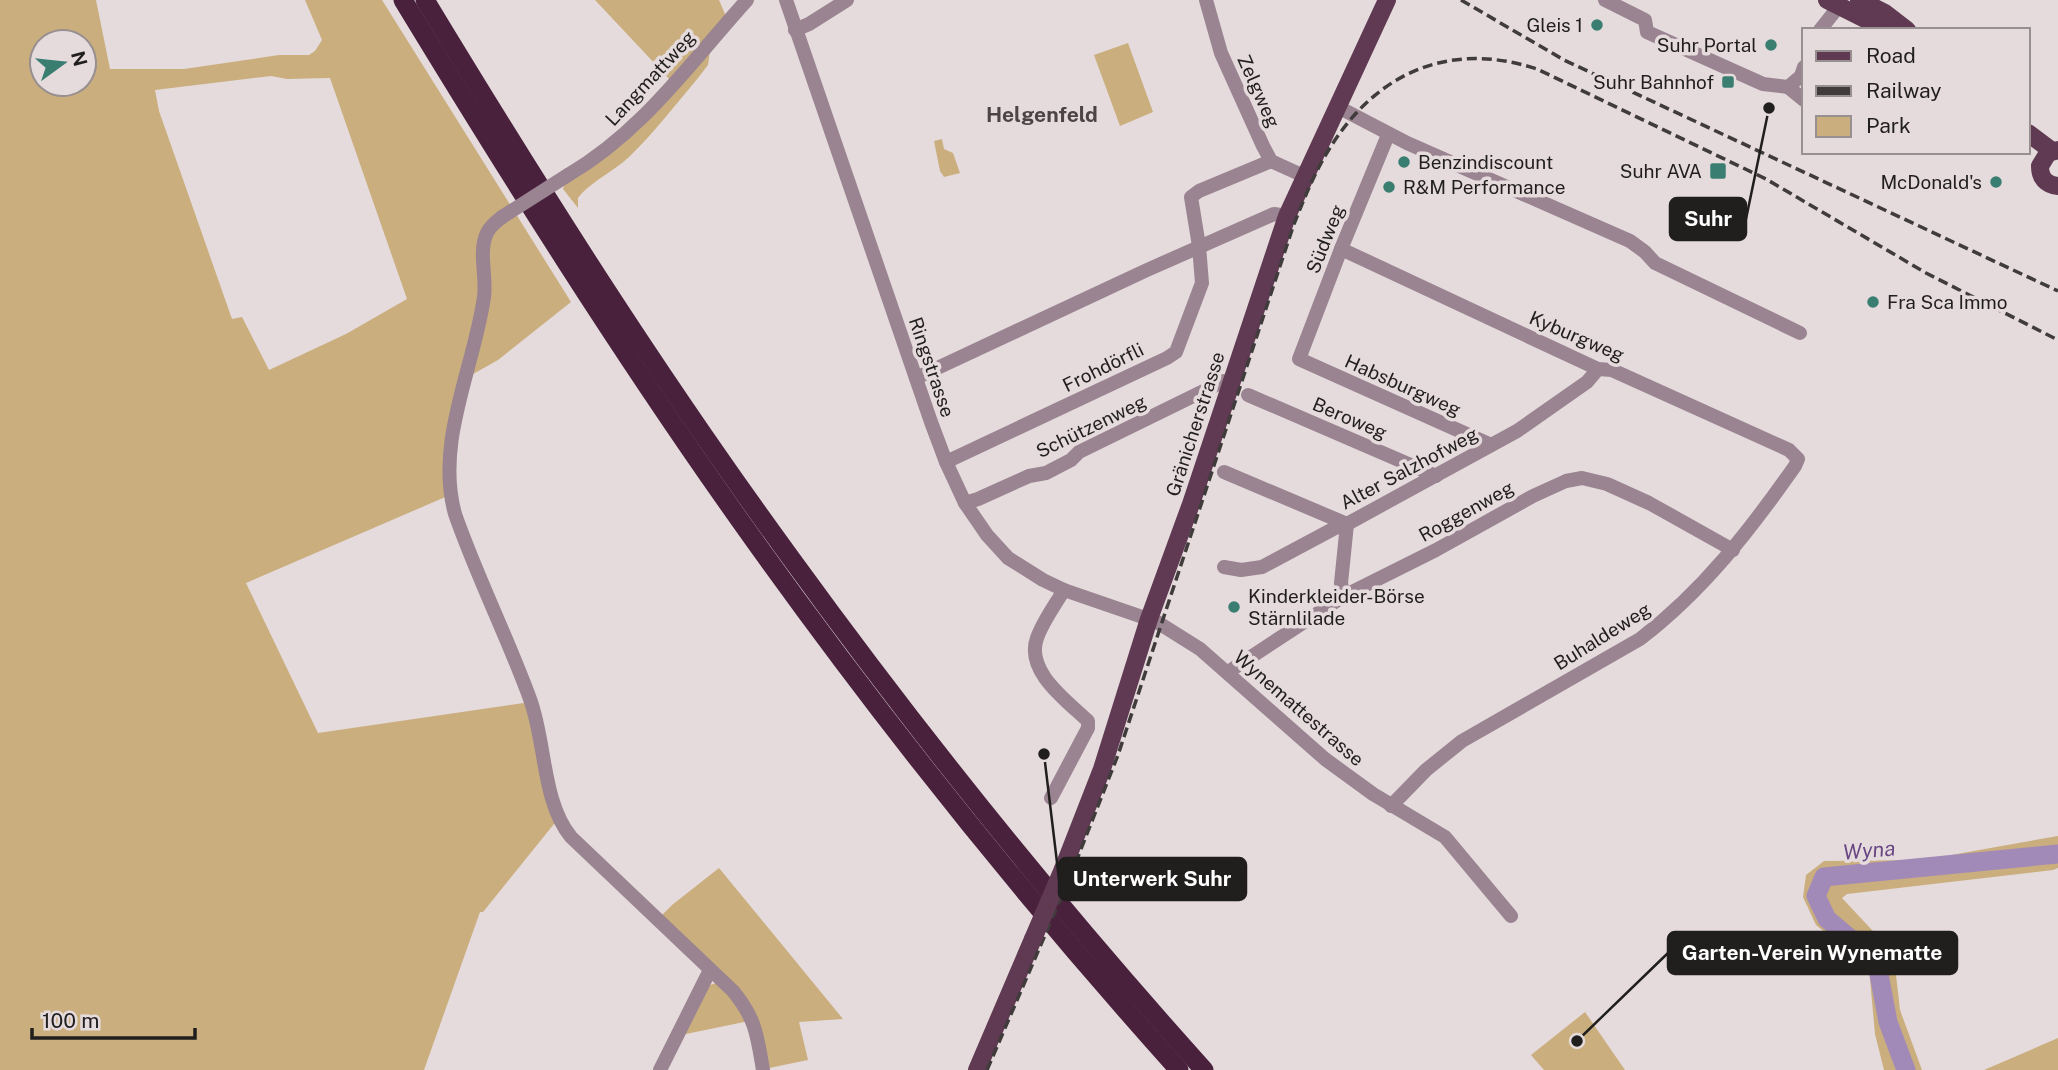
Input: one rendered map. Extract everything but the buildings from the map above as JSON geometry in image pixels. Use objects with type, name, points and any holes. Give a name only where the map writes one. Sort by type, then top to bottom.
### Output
[{"type":"highway","points":[[403,0],[601,316],[773,566],[877,706],[986,844],[1180,1070]]},
{"type":"highway","points":[[425,0],[617,305],[789,556],[900,705],[1001,833],[1205,1070]]},
{"type":"main road","name":"Gränicherstrasse","points":[[976,1070],[1063,869],[1102,769],[1149,619],[1191,504],[1287,215],[1387,0]]},
{"type":"main road","points":[[1859,0],[1885,13],[1905,28]]},
{"type":"main road","points":[[1837,2],[1883,28]]},
{"type":"main road","points":[[2030,135],[2056,149],[2044,157],[2040,171]]},
{"type":"main road","points":[[2027,154],[2046,182],[2058,186]]},
{"type":"street","name":"Langmattweg","points":[[710,970],[580,845],[558,820],[531,702],[452,505],[449,488],[450,451],[484,297],[486,233],[493,224],[600,155],[647,114],[747,0]]},
{"type":"street","name":"Ringstrasse","points":[[786,0],[794,30],[916,378],[946,462],[965,503],[987,535],[1008,558],[1032,574],[1064,590],[1149,619]]},
{"type":"street","points":[[794,30],[809,24],[847,0]]},
{"type":"street","name":"Zelgweg","points":[[1206,0],[1221,53],[1271,161]]},
{"type":"street","points":[[1605,0],[1645,20],[1647,32],[1763,84],[1788,87],[1802,98]]},
{"type":"street","points":[[1820,28],[1837,2]]},
{"type":"street","points":[[1788,87],[1802,73]]},
{"type":"street","points":[[1338,107],[1388,135],[1630,241],[1655,263],[1800,332]]},
{"type":"street","name":"Südweg","points":[[1299,359],[1340,249],[1388,135]]},
{"type":"street","points":[[1271,161],[1304,176]]},
{"type":"street","name":"Frohdörfli","points":[[946,462],[1176,352],[1202,283],[1191,197],[1199,191],[1271,161]]},
{"type":"street","points":[[916,378],[1199,246],[1274,214],[1287,215]]},
{"type":"street","name":"Kyburgweg","points":[[1340,249],[1598,369],[1612,370],[1789,450],[1798,459]]},
{"type":"street","name":"Habsburgweg","points":[[1299,359],[1492,445]]},
{"type":"street","name":"Alter Salzhofweg","points":[[1224,567],[1262,567],[1347,524],[1517,431],[1587,382],[1598,369]]},
{"type":"street","name":"Schützenweg","points":[[965,503],[1029,476],[1046,473],[1071,460],[1079,452],[1224,381],[1231,382]]},
{"type":"street","name":"Beroweg","points":[[1248,395],[1436,476]]},
{"type":"street","name":"Buhaldeweg","points":[[1391,806],[1426,770],[1462,741],[1640,639],[1694,594],[1767,507],[1796,466],[1798,459]]},
{"type":"street","points":[[1224,472],[1347,524],[1341,583],[1344,596]]},
{"type":"street","name":"Roggenweg","points":[[1228,672],[1344,596],[1436,550],[1552,486],[1582,478],[1622,490],[1732,550]]},
{"type":"street","points":[[1051,798],[1088,728],[1088,721],[1045,677],[1035,655],[1041,629],[1064,590]]},
{"type":"street","name":"Wynemattestrasse","points":[[1149,619],[1200,649],[1310,747],[1391,806],[1445,837],[1511,916]]},
{"type":"street","points":[[660,1070],[710,970],[733,991],[751,1016],[763,1070]]},
{"type":"green space","points":[[0,0],[96,0],[110,69],[184,69],[279,55],[309,55],[322,40],[305,0],[382,0],[571,302],[498,360],[466,378],[450,495],[246,583],[318,733],[531,702],[558,819],[483,912],[480,912],[424,1070],[0,1070]],"holes":[[[271,76],[287,79],[330,78],[407,299],[346,334],[269,370],[242,317],[232,319],[159,111],[155,90]]]},
{"type":"green space","points":[[595,0],[719,0],[728,21],[710,51],[708,65],[698,78],[629,157],[578,198],[578,208],[563,189],[568,175],[674,84]]},
{"type":"green space","points":[[1128,43],[1153,112],[1120,126],[1094,55]]},
{"type":"green space","points":[[942,139],[944,149],[953,153],[960,173],[944,177],[940,171],[934,141]]},
{"type":"green space","points":[[2058,836],[2058,868],[2053,870],[1847,894],[1842,898],[1887,946],[1895,966],[1900,1010],[1922,1070],[1884,1070],[1875,1034],[1869,968],[1816,925],[1803,897],[1806,875],[1824,861],[1923,860]]},
{"type":"green space","points":[[719,868],[843,1019],[799,1022],[808,1060],[769,1068],[756,1019],[657,920]]},
{"type":"green space","points":[[716,983],[724,988],[749,1021],[681,1035],[707,986]]},
{"type":"green space","points":[[1585,1012],[1625,1070],[1544,1070],[1531,1055]]},
{"type":"green space","points":[[2058,1038],[2058,1070],[1984,1070]]},
{"type":"waterway","name":"Wyna","points":[[1906,1070],[1888,1022],[1878,969],[1858,945],[1827,919],[1816,896],[1824,877],[2058,854]]},
{"type":"railway","points":[[1461,0],[1564,60],[2058,291]]},
{"type":"railway","points":[[987,1070],[1070,877],[1118,755],[1294,224],[1328,151],[1368,101],[1392,83],[1417,70],[1445,62],[1474,59],[1505,61],[1537,69],[1766,179],[1926,273],[2058,340]]},
{"type":"place","name":"Gleis 1","points":[[1597,25]]},
{"type":"place","name":"Suhr Portal","points":[[1771,45]]},
{"type":"place","name":"Suhr Bahnhof","points":[[1728,82]]},
{"type":"place","name":"Suhr","points":[[1769,108]]},
{"type":"place","name":"Benzindiscount","points":[[1404,162]]},
{"type":"place","name":"Suhr AVA","points":[[1718,171]]},
{"type":"place","name":"McDonald's","points":[[1996,182]]},
{"type":"place","name":"R&M Performance","points":[[1389,187]]},
{"type":"place","name":"Fra Sca Immo","points":[[1873,302]]},
{"type":"place","name":"Kinderkleider-Börse Stärnlilade","points":[[1234,607]]},
{"type":"place","name":"Unterwerk Suhr","points":[[1044,754]]},
{"type":"place","name":"Garten-Verein Wynematte","points":[[1577,1041]]},
{"type":"district","name":"Helgenfeld","points":[[1042,114]]}]
